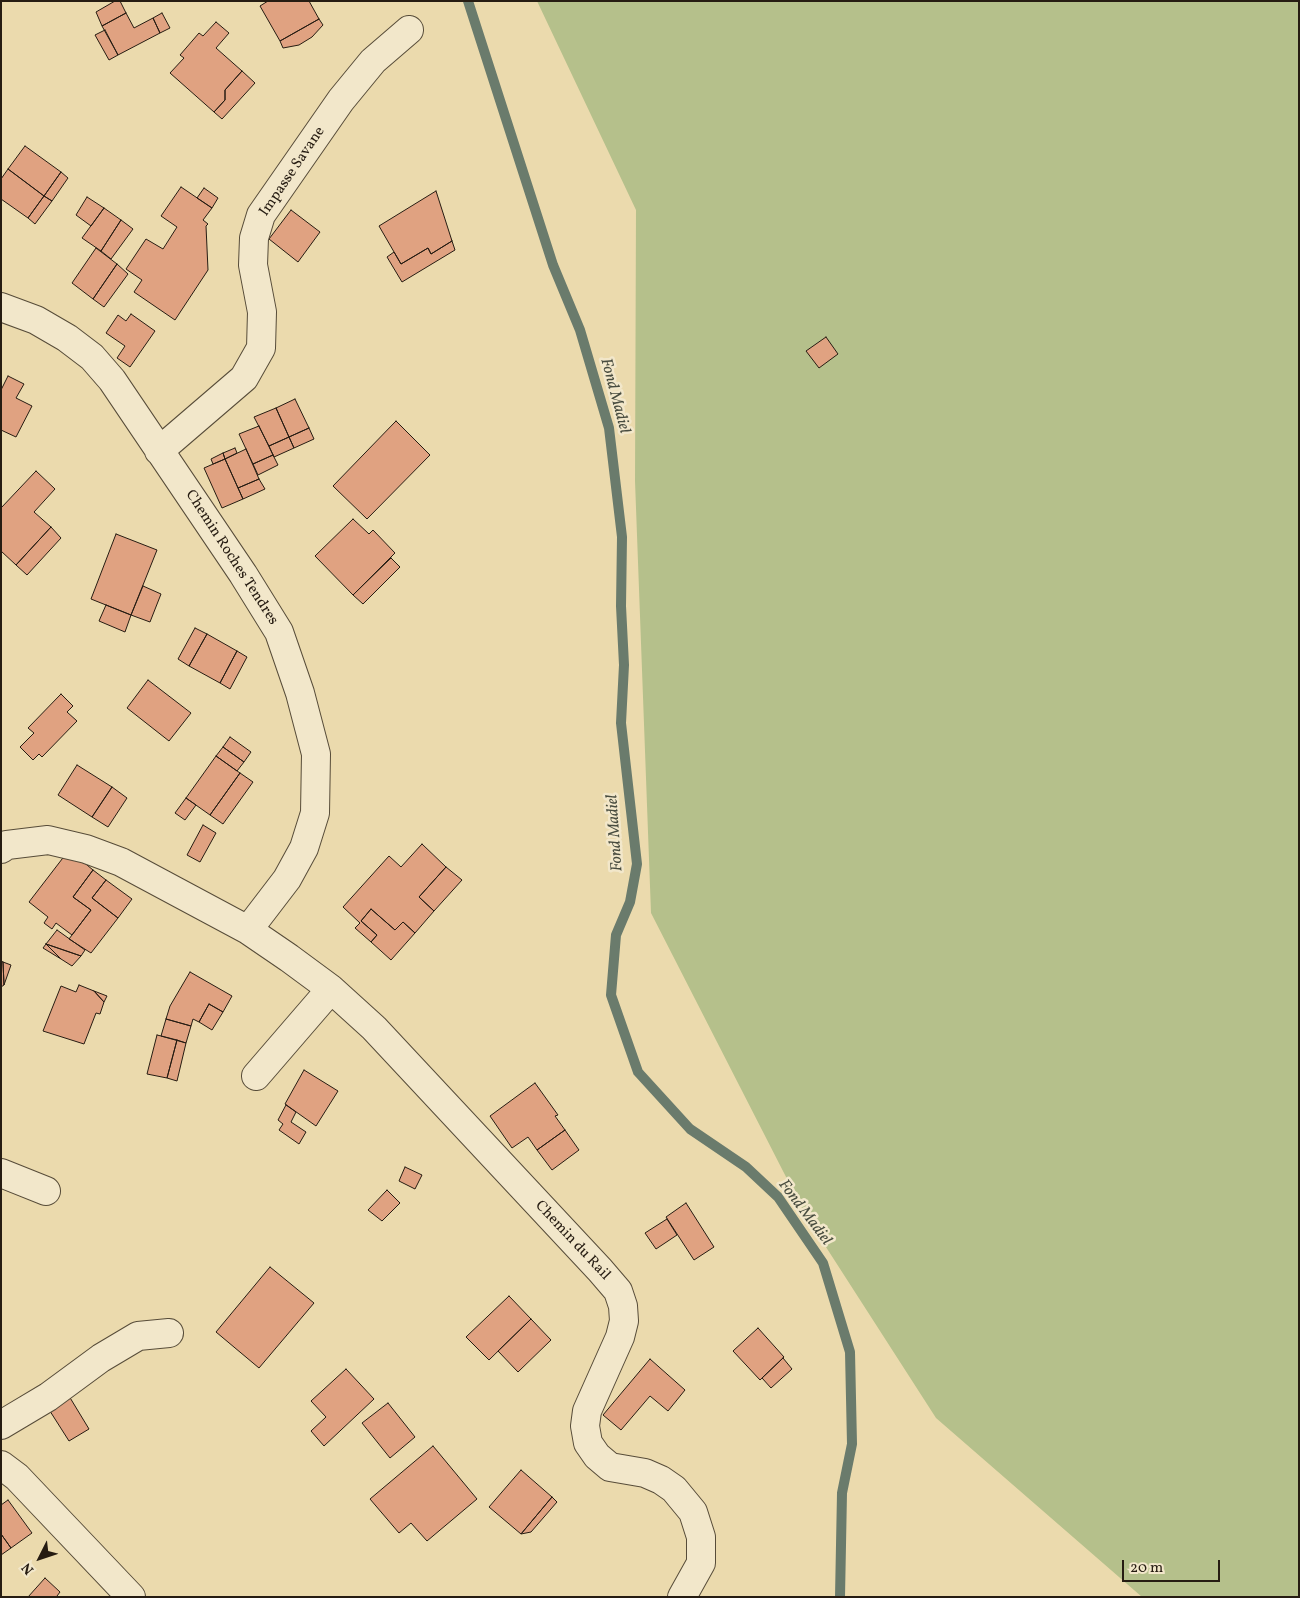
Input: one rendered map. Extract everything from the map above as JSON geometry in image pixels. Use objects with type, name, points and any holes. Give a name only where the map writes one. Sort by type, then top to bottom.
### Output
[{"type":"street","name":"Impasse Savane","points":[[159,451],[244,378],[261,348],[262,312],[252,265],[254,238],[262,215],[341,100],[374,61],[409,30]]},
{"type":"street","name":"Chemin Roches Tendres","points":[[1,307],[36,320],[67,338],[92,357],[112,380],[243,574],[279,632],[300,693],[316,754],[316,813],[304,848],[287,879],[248,930]]},
{"type":"street","points":[[1,849],[7,845],[48,840],[86,849],[120,862],[248,930]]},
{"type":"street","name":"Chemin du Rail","points":[[248,930],[331,989],[374,1028],[618,1291],[623,1306],[624,1321],[620,1337],[587,1411],[585,1426],[588,1442],[597,1456],[610,1467],[645,1473],[661,1480],[674,1489],[693,1512],[701,1537],[701,1563],[682,1597]]},
{"type":"street","points":[[256,1076],[331,989]]},
{"type":"street","points":[[1,1173],[46,1191]]},
{"type":"street","points":[[1,1425],[48,1397],[102,1358],[138,1336],[169,1333]]},
{"type":"street","points":[[1,1464],[17,1477],[131,1597]]},
{"type":"green space","points":[[537,1],[1299,1],[1299,1597],[1142,1597],[936,1418],[806,1216],[651,913],[635,481],[636,210]]},
{"type":"building","points":[[115,1],[120,1],[126,13],[102,26],[96,12]]},
{"type":"building","points":[[268,1],[309,1],[319,19],[280,41],[260,6]]},
{"type":"building","points":[[126,13],[134,28],[153,18],[160,33],[118,55],[102,26]]},
{"type":"building","points":[[162,13],[170,28],[160,33],[153,18]]},
{"type":"building","points":[[319,19],[323,25],[312,37],[299,45],[283,48],[280,41]]},
{"type":"building","points":[[216,22],[229,33],[216,48],[242,71],[225,90],[225,100],[214,112],[170,73],[184,58],[180,55],[199,33],[203,36]]},
{"type":"building","points":[[105,30],[118,55],[109,60],[95,35]]},
{"type":"building","points":[[242,71],[255,83],[222,119],[214,112],[225,100],[225,90]]},
{"type":"building","points":[[25,146],[61,172],[44,196],[8,169]]},
{"type":"building","points":[[8,169],[44,196],[28,218],[1,199],[1,179]]},
{"type":"building","points":[[61,172],[68,178],[52,201],[44,196]]},
{"type":"building","points":[[181,187],[212,208],[203,220],[208,224],[206,226],[208,270],[175,320],[134,292],[142,280],[126,269],[146,239],[163,249],[177,227],[161,216]]},
{"type":"building","points":[[204,188],[218,198],[212,208],[197,198]]},
{"type":"building","points":[[436,191],[452,241],[431,254],[428,248],[401,264],[379,226]]},
{"type":"building","points":[[44,196],[52,201],[35,224],[28,218]]},
{"type":"building","points":[[87,197],[104,208],[91,226],[76,215]]},
{"type":"building","points":[[104,208],[121,220],[101,251],[82,238]]},
{"type":"building","points":[[291,210],[320,232],[298,262],[269,239]]},
{"type":"building","points":[[121,220],[133,229],[111,259],[101,251]]},
{"type":"building","points":[[452,241],[455,250],[402,282],[387,257],[394,252],[401,264],[428,248],[431,254]]},
{"type":"building","points":[[96,248],[117,264],[93,299],[72,283]]},
{"type":"building","points":[[117,264],[128,274],[104,307],[93,299]]},
{"type":"building","points":[[131,314],[155,331],[130,367],[117,358],[125,346],[106,333],[118,315],[126,321]]},
{"type":"building","points":[[826,337],[838,354],[819,368],[806,351]]},
{"type":"building","points":[[8,376],[24,384],[16,398],[32,406],[16,437],[1,430],[1,390]]},
{"type":"building","points":[[295,399],[309,428],[289,437],[276,408]]},
{"type":"building","points":[[276,408],[289,437],[269,446],[254,417]]},
{"type":"building","points":[[396,421],[430,455],[367,519],[333,486]]},
{"type":"building","points":[[259,426],[273,455],[253,464],[239,434]]},
{"type":"building","points":[[309,428],[314,439],[294,448],[289,437]]},
{"type":"building","points":[[289,437],[294,448],[274,457],[269,446]]},
{"type":"building","points":[[235,448],[237,453],[225,459],[223,453]]},
{"type":"building","points":[[246,449],[259,479],[238,488],[225,459]]},
{"type":"building","points":[[223,453],[225,459],[213,464],[211,459]]},
{"type":"building","points":[[273,455],[278,465],[258,475],[253,464]]},
{"type":"building","points":[[225,459],[243,499],[222,508],[204,468]]},
{"type":"building","points":[[36,471],[55,489],[34,512],[51,527],[16,565],[1,551],[1,508]]},
{"type":"building","points":[[259,479],[265,489],[243,499],[238,488]]},
{"type":"building","points":[[353,519],[369,534],[373,530],[395,553],[353,595],[315,556]]},
{"type":"building","points":[[51,527],[61,538],[27,575],[16,565]]},
{"type":"building","points":[[116,534],[157,550],[131,615],[91,599]]},
{"type":"building","points":[[391,558],[400,567],[363,604],[353,595]]},
{"type":"building","points":[[143,586],[161,594],[150,622],[131,615]]},
{"type":"building","points":[[106,605],[131,615],[125,632],[99,621]]},
{"type":"building","points":[[195,628],[207,634],[189,666],[178,659]]},
{"type":"building","points":[[207,634],[237,651],[220,683],[189,666]]},
{"type":"building","points":[[237,651],[247,657],[230,689],[220,683]]},
{"type":"building","points":[[148,680],[191,713],[169,741],[127,708]]},
{"type":"building","points":[[61,694],[73,706],[67,712],[77,721],[42,757],[39,754],[33,760],[20,747],[34,733],[28,728]]},
{"type":"building","points":[[230,737],[251,752],[244,762],[223,747]]},
{"type":"building","points":[[223,747],[244,762],[237,771],[216,756]]},
{"type":"building","points":[[216,756],[240,773],[210,815],[186,798]]},
{"type":"building","points":[[77,765],[112,787],[92,817],[58,795]]},
{"type":"building","points":[[240,773],[253,782],[223,824],[210,815]]},
{"type":"building","points":[[112,787],[127,798],[108,827],[92,817]]},
{"type":"building","points":[[186,798],[196,805],[185,820],[175,813]]},
{"type":"building","points":[[203,825],[216,833],[200,862],[187,855]]},
{"type":"building","points":[[422,844],[446,867],[419,897],[434,911],[415,933],[403,922],[395,930],[371,909],[361,921],[377,935],[371,942],[355,928],[360,923],[343,907],[389,856],[401,867]]},
{"type":"building","points":[[69,850],[93,870],[73,897],[91,910],[72,935],[56,923],[52,929],[44,923],[48,917],[29,902]]},
{"type":"building","points":[[446,867],[462,880],[434,911],[419,897]]},
{"type":"building","points":[[93,870],[106,880],[92,898],[118,918],[91,953],[69,939],[91,910],[73,897]]},
{"type":"building","points":[[106,880],[132,899],[118,918],[92,898]]},
{"type":"building","points":[[371,909],[395,930],[403,922],[415,933],[391,960],[371,942],[377,935],[361,921]]},
{"type":"building","points":[[57,930],[85,950],[81,956],[46,944]]},
{"type":"building","points":[[46,944],[61,959],[43,948]]},
{"type":"building","points":[[46,944],[81,956],[72,966],[61,959]]},
{"type":"building","points":[[1,961],[3,962],[4,985],[1,987]]},
{"type":"building","points":[[3,962],[11,965],[4,985]]},
{"type":"building","points":[[190,972],[232,996],[223,1012],[209,1004],[199,1022],[193,1019],[191,1026],[166,1019],[170,1006]]},
{"type":"building","points":[[79,985],[94,991],[104,1002],[100,1014],[96,1013],[84,1044],[43,1031],[61,986],[76,992]]},
{"type":"building","points":[[94,991],[107,996],[104,1002]]},
{"type":"building","points":[[209,1004],[223,1012],[212,1030],[199,1022]]},
{"type":"building","points":[[166,1019],[191,1026],[186,1043],[161,1036]]},
{"type":"building","points":[[157,1035],[177,1040],[167,1078],[147,1074]]},
{"type":"building","points":[[177,1040],[186,1043],[177,1081],[167,1078]]},
{"type":"building","points":[[304,1070],[338,1091],[316,1126],[285,1104]]},
{"type":"building","points":[[535,1083],[558,1115],[555,1116],[565,1130],[537,1150],[528,1137],[512,1148],[490,1116]]},
{"type":"building","points":[[286,1105],[296,1112],[291,1122],[306,1132],[299,1144],[279,1130],[283,1124],[278,1120]]},
{"type":"building","points":[[565,1130],[579,1150],[552,1170],[537,1150]]},
{"type":"building","points":[[405,1167],[422,1175],[415,1189],[399,1181]]},
{"type":"building","points":[[387,1190],[400,1203],[382,1221],[368,1210]]},
{"type":"building","points":[[686,1203],[714,1247],[694,1260],[666,1217]]},
{"type":"building","points":[[667,1219],[677,1235],[656,1249],[645,1233]]},
{"type":"building","points":[[270,1267],[314,1303],[259,1368],[216,1332]]},
{"type":"building","points":[[509,1296],[531,1319],[489,1360],[466,1337]]},
{"type":"building","points":[[531,1319],[551,1340],[518,1372],[498,1351]]},
{"type":"building","points":[[758,1328],[784,1357],[760,1380],[733,1351]]},
{"type":"building","points":[[783,1358],[792,1369],[771,1388],[762,1378]]},
{"type":"building","points":[[650,1359],[685,1390],[668,1411],[650,1396],[621,1430],[603,1415]]},
{"type":"building","points":[[346,1369],[374,1399],[324,1446],[311,1431],[326,1417],[311,1401]]},
{"type":"building","points":[[69,1396],[89,1429],[69,1441],[48,1408]]},
{"type":"building","points":[[388,1403],[415,1437],[390,1458],[362,1423]]},
{"type":"building","points":[[433,1446],[477,1499],[427,1541],[411,1523],[399,1533],[370,1499]]},
{"type":"building","points":[[521,1470],[552,1497],[521,1534],[489,1507]]},
{"type":"building","points":[[552,1497],[557,1502],[531,1532],[521,1534]]},
{"type":"building","points":[[8,1500],[32,1533],[11,1548],[1,1534],[1,1505]]},
{"type":"building","points":[[1,1534],[11,1548],[1,1555]]},
{"type":"building","points":[[45,1578],[60,1592],[58,1597],[28,1597]]},
{"type":"waterway","name":"Fond Madiel","points":[[468,1],[553,265],[580,330],[609,428],[622,537],[621,606],[624,665],[621,723],[637,864],[630,902],[616,935],[611,995],[638,1072],[690,1129],[746,1167],[778,1197],[823,1263],[850,1352],[852,1444],[842,1493],[840,1597]]}]
